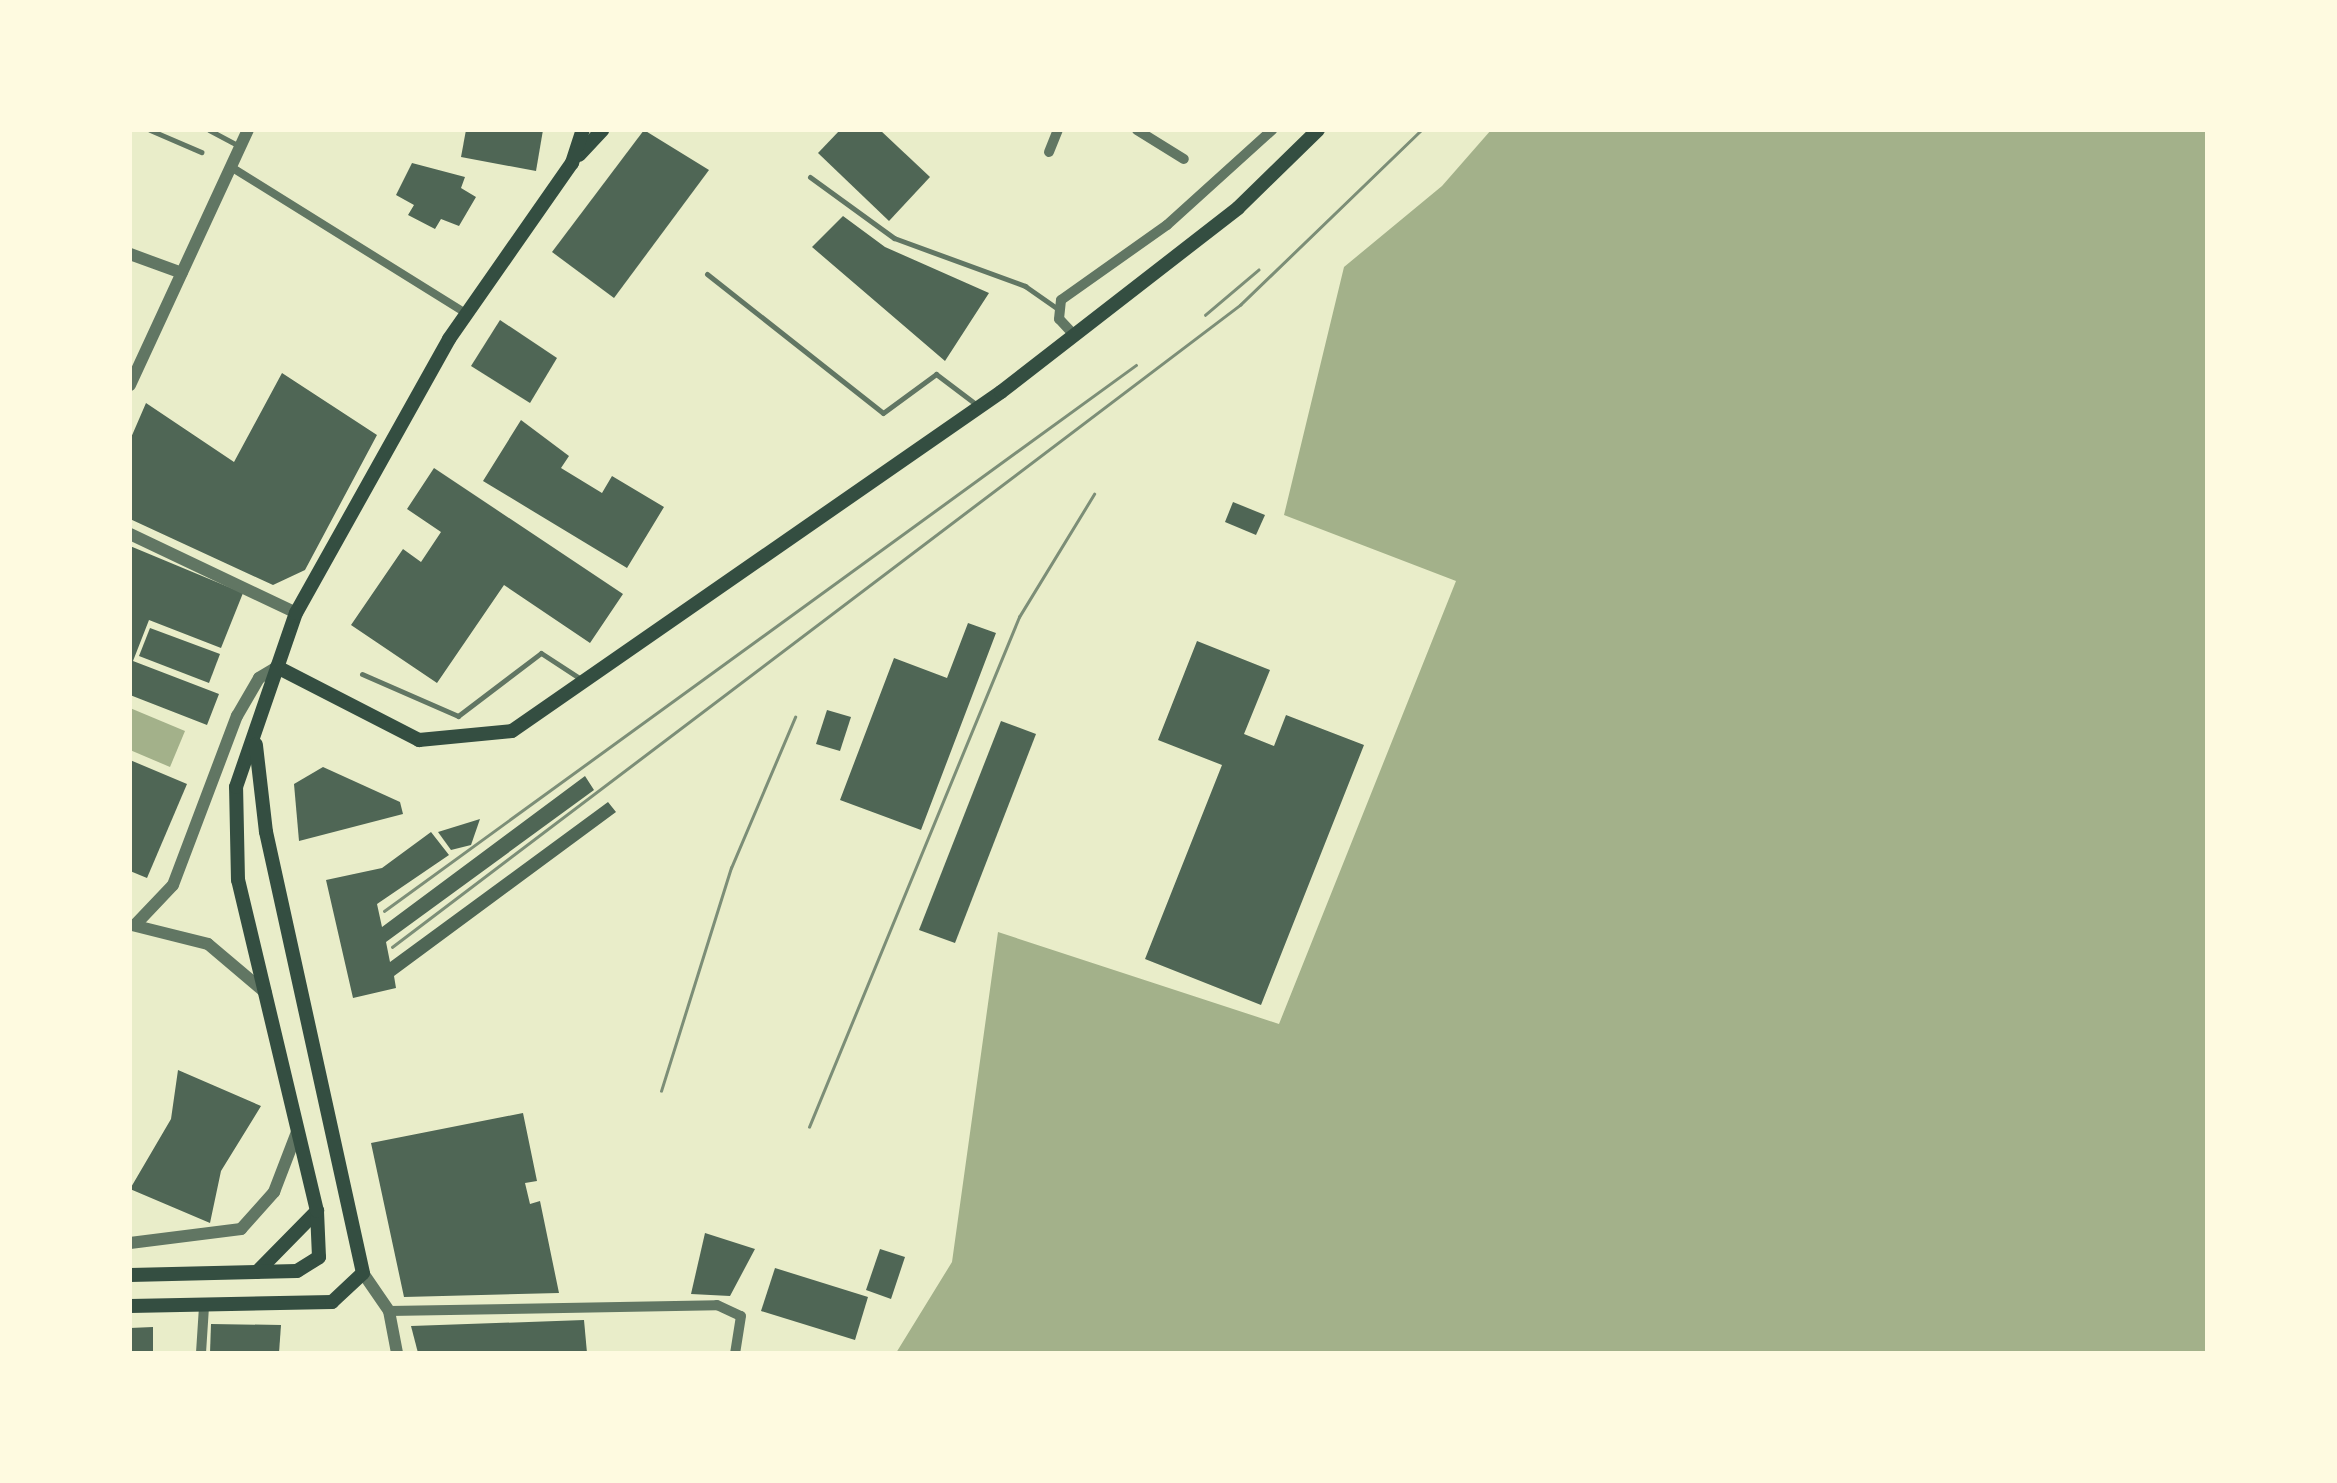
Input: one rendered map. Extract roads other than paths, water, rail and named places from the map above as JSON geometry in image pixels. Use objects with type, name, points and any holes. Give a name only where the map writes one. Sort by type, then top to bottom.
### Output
[{"type":"main road","points":[[572,163],[584,130]]},
{"type":"main road","points":[[130,1275],[257,1272],[315,1262],[316,1211],[232,833],[256,734],[296,614],[466,313],[572,163],[602,130]]},
{"type":"main road","points":[[278,667],[398,734],[435,741],[512,731],[586,684],[980,407],[1238,208],[1318,130]]},
{"type":"main road","points":[[130,1306],[332,1302],[363,1274],[261,808],[256,734]]},
{"type":"main road","points":[[257,1272],[316,1211]]},
{"type":"street","points":[[130,385],[248,130]]},
{"type":"street","points":[[1049,152],[1058,130]]},
{"type":"street","points":[[1137,130],[1184,158]]},
{"type":"street","points":[[1074,336],[1056,308],[1272,130]]},
{"type":"street","points":[[231,167],[466,313]]},
{"type":"street","points":[[130,254],[182,273]]},
{"type":"street","points":[[130,534],[296,614]]},
{"type":"street","points":[[133,925],[173,885],[237,716],[263,673],[278,667]]},
{"type":"street","points":[[133,925],[208,944],[266,993]]},
{"type":"street","points":[[130,1243],[241,1229],[274,1192],[298,1130]]},
{"type":"street","points":[[363,1274],[388,1311],[397,1353]]},
{"type":"street","points":[[388,1311],[716,1305],[740,1316],[735,1353]]},
{"type":"street","points":[[200,1353],[204,1306]]},
{"type":"lane","points":[[150,130],[201,152]]},
{"type":"lane","points":[[209,130],[240,147]]},
{"type":"lane","points":[[810,176],[894,238],[1024,286],[1056,308]]},
{"type":"lane","points":[[707,274],[883,414],[936,374],[980,407]]},
{"type":"lane","points":[[362,674],[446,716],[472,714],[541,653],[586,684]]},
{"type":"tram line","points":[[392,947],[1240,305],[1421,130]]},
{"type":"tram line","points":[[1205,315],[1258,270]]},
{"type":"tram line","points":[[384,911],[1136,365]]},
{"type":"tram line","points":[[809,1127],[1019,617],[1094,494]]},
{"type":"tram line","points":[[661,1091],[731,868],[795,717]]}]
